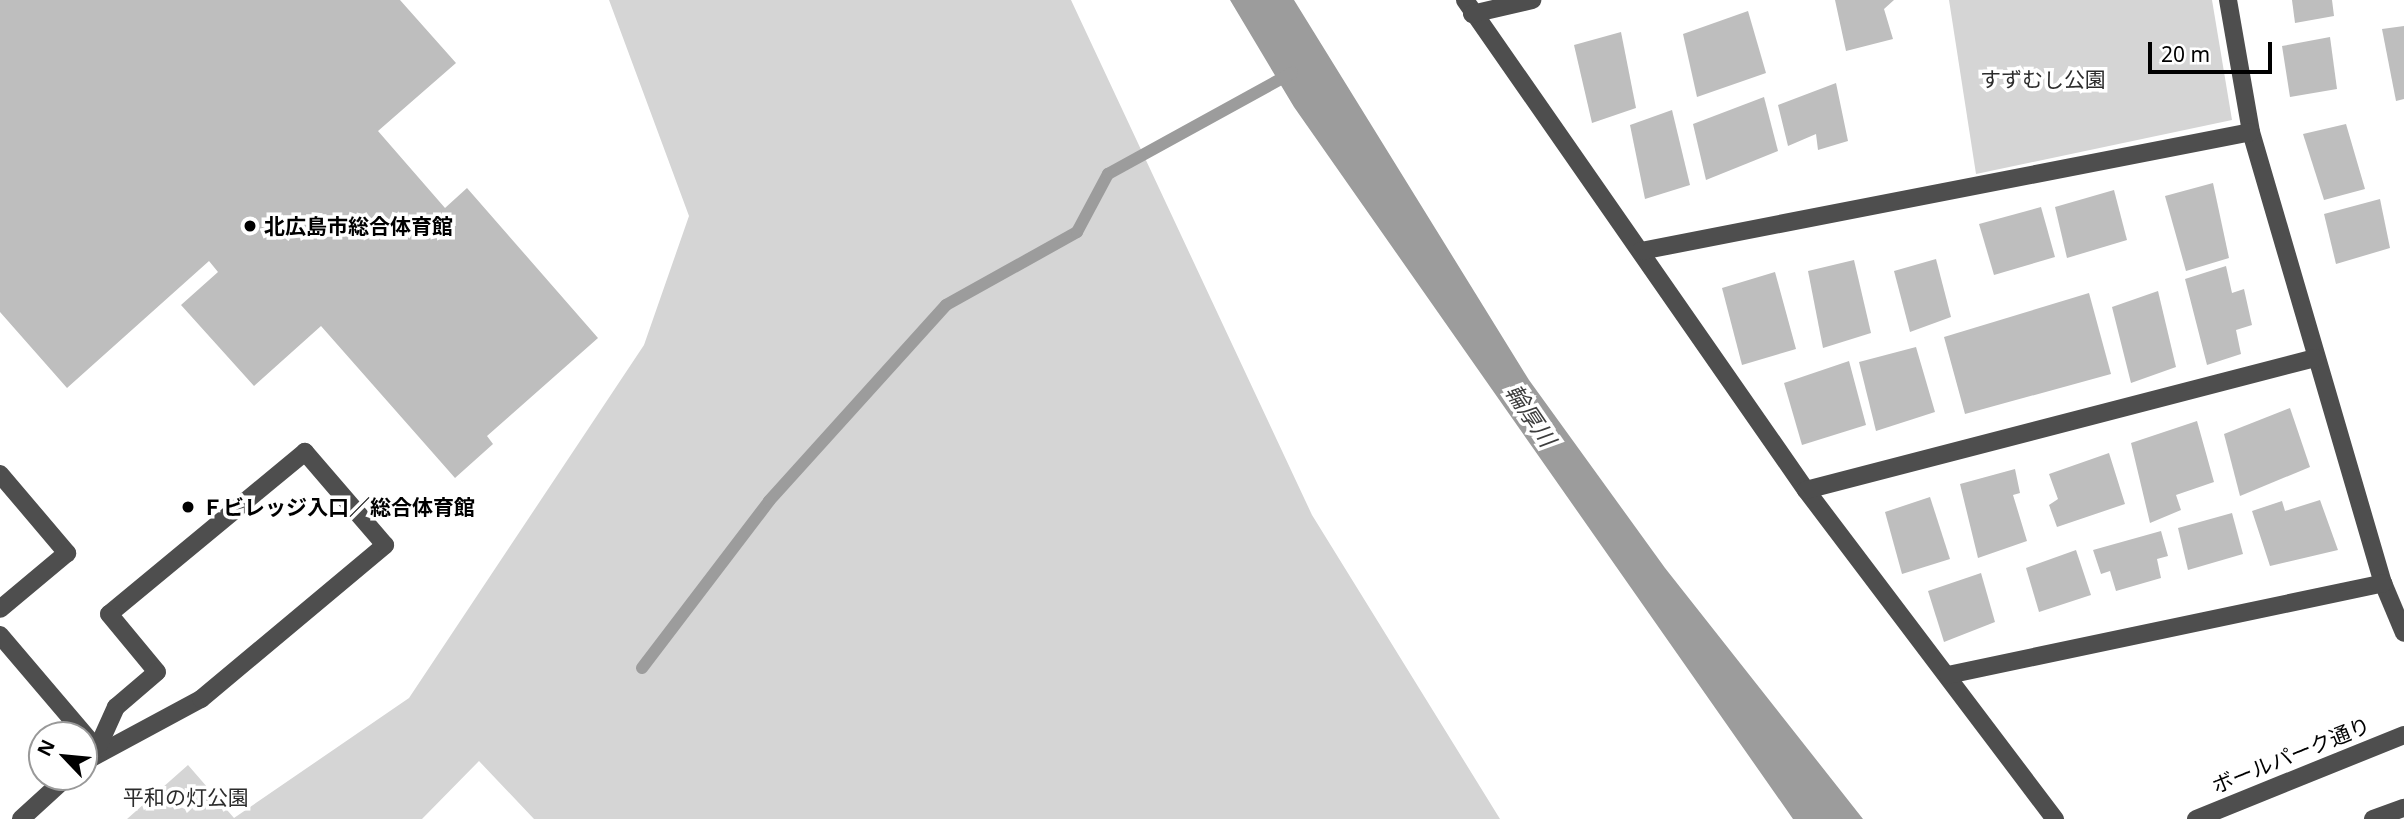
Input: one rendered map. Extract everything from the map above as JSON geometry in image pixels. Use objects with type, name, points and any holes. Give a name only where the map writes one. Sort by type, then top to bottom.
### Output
[{"type":"street","points":[[1532,0],[1469,7],[1806,490],[2055,819]]},
{"type":"street","points":[[2228,0],[2251,132],[2383,583],[2404,633]]},
{"type":"street","points":[[1641,251],[2251,132]]},
{"type":"street","points":[[1806,490],[2315,358]]},
{"type":"street","points":[[305,452],[385,545],[201,699],[91,755],[116,707],[157,672],[109,614],[305,452]]},
{"type":"street","points":[[0,474],[67,553],[0,610]]},
{"type":"street","points":[[1948,675],[2383,583]]},
{"type":"street","points":[[0,635],[65,721]]},
{"type":"street","name":"ボールパーク通り","points":[[2196,819],[2404,735]]},
{"type":"street","points":[[21,819],[52,791]]},
{"type":"street","points":[[2373,819],[2404,808]]},
{"type":"green space","name":"平和の灯公園","points":[[609,0],[1071,0],[1312,515],[1500,819],[534,819],[479,761],[422,819],[127,819],[188,765],[234,818],[409,698],[644,345],[689,216]]},
{"type":"green space","name":"すずむし公園","points":[[1949,0],[2212,0],[2232,120],[1976,174]]},
{"type":"water","name":"輪厚川","points":[[1230,0],[1294,0],[1529,380],[1665,568],[1863,819],[1793,819],[1294,107]]},
{"type":"building","name":"北広島市総合体育館","points":[[0,0],[400,0],[456,63],[378,131],[445,208],[467,188],[598,338],[487,436],[493,444],[455,478],[321,326],[254,386],[181,305],[218,272],[209,261],[67,388],[0,312]]},
{"type":"building","points":[[1835,0],[1894,0],[1884,9],[1893,39],[1846,51]]},
{"type":"building","points":[[2292,0],[2332,0],[2334,16],[2295,23]]},
{"type":"building","points":[[1748,11],[1766,73],[1697,97],[1683,34]]},
{"type":"building","points":[[2404,26],[2404,99],[2396,101],[2382,29]]},
{"type":"building","points":[[1621,32],[1636,108],[1592,123],[1574,45]]},
{"type":"building","points":[[2330,37],[2337,89],[2290,97],[2282,46]]},
{"type":"building","points":[[1836,83],[1848,141],[1818,150],[1816,134],[1788,146],[1778,105]]},
{"type":"building","points":[[1764,97],[1778,151],[1706,180],[1693,124]]},
{"type":"building","points":[[1672,110],[1690,185],[1645,199],[1630,125]]},
{"type":"building","points":[[2346,124],[2365,189],[2324,200],[2303,134]]},
{"type":"building","points":[[2213,183],[2229,258],[2186,271],[2165,196]]},
{"type":"building","points":[[2114,190],[2127,240],[2067,258],[2055,207]]},
{"type":"building","points":[[2380,199],[2390,248],[2336,264],[2324,214]]},
{"type":"building","points":[[2041,207],[2055,257],[1994,275],[1979,224]]},
{"type":"building","points":[[1936,259],[1951,317],[1910,332],[1894,271]]},
{"type":"building","points":[[1854,260],[1871,333],[1823,348],[1808,271]]},
{"type":"building","points":[[2226,266],[2232,293],[2244,289],[2252,325],[2236,330],[2241,354],[2207,365],[2185,279]]},
{"type":"building","points":[[1775,272],[1796,349],[1742,365],[1722,288]]},
{"type":"building","points":[[2158,291],[2176,367],[2131,383],[2112,307]]},
{"type":"building","points":[[2089,293],[2111,374],[1965,414],[1944,337]]},
{"type":"building","points":[[1916,347],[1935,412],[1876,431],[1859,362]]},
{"type":"building","points":[[1849,361],[1866,425],[1802,445],[1784,383]]},
{"type":"building","points":[[2290,408],[2310,467],[2240,496],[2224,434]]},
{"type":"building","points":[[2197,421],[2214,482],[2176,495],[2181,510],[2150,523],[2131,443]]},
{"type":"building","points":[[2109,453],[2125,504],[2057,527],[2049,505],[2058,499],[2049,474]]},
{"type":"building","points":[[2015,469],[2020,493],[2013,495],[2027,541],[1978,558],[1960,484]]},
{"type":"building","points":[[1930,497],[1950,559],[1902,574],[1885,512]]},
{"type":"building","points":[[2320,500],[2338,550],[2270,566],[2252,511],[2282,501],[2285,511]]},
{"type":"building","points":[[2232,513],[2243,554],[2188,570],[2178,528]]},
{"type":"building","points":[[2161,531],[2168,556],[2157,559],[2161,578],[2116,591],[2110,571],[2101,574],[2093,550]]},
{"type":"building","points":[[2076,550],[2091,595],[2039,612],[2026,568]]},
{"type":"building","points":[[1981,573],[1995,622],[1944,642],[1928,591]]},
{"type":"waterway","points":[[642,668],[769,501],[946,305],[1077,232],[1108,174],[1292,73]]},
{"type":"place","name":"北広島市総合体育館","points":[[250,226]]},
{"type":"place","name":"Ｆビレッジ入口／総合体育館","points":[[188,507]]}]
